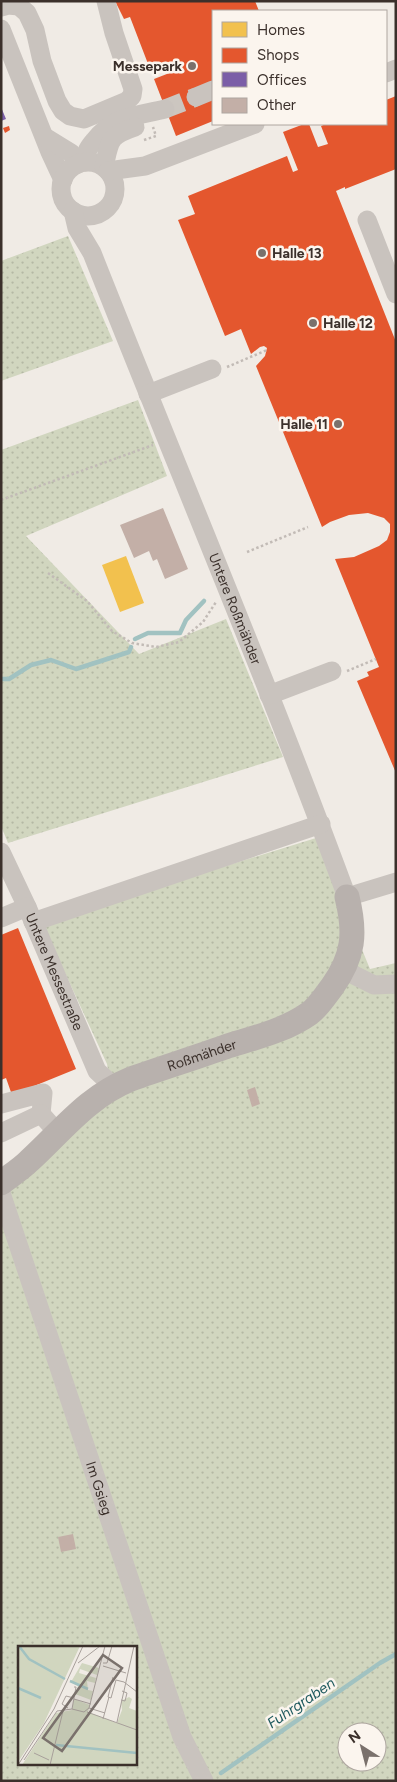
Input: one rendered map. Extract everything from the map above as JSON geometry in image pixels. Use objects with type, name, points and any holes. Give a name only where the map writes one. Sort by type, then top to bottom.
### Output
[{"type":"main road","name":"Untere Roßmähder","points":[[344,970],[352,938],[351,914],[347,897]]},
{"type":"main road","name":"Roßmähder","points":[[1,1183],[28,1162],[83,1108],[113,1086],[276,1030],[310,1013],[322,1002],[344,970]]},
{"type":"street","points":[[34,1],[35,30]]},
{"type":"street","points":[[1,7],[8,5],[20,6],[27,13],[35,30],[42,61],[57,101],[63,111],[70,116],[84,119],[127,101],[132,96],[133,88],[114,33],[106,1]]},
{"type":"street","points":[[1,28],[63,180]]},
{"type":"street","points":[[82,163],[86,151],[107,126],[118,120],[166,113],[116,134],[110,143],[106,169],[114,182],[114,196]]},
{"type":"street","points":[[84,119],[96,138]]},
{"type":"street","points":[[145,166],[128,180],[114,196],[107,208],[101,212],[87,216],[73,212],[64,202],[61,187],[63,180],[72,168],[82,163],[91,162],[106,169],[145,166],[252,125]]},
{"type":"street","points":[[45,137],[82,163]]},
{"type":"street","name":"Untere Roßmähder","points":[[73,212],[77,228],[92,253],[269,694],[347,897]]},
{"type":"street","points":[[92,253],[101,212]]},
{"type":"street","points":[[367,220],[396,294]]},
{"type":"street","points":[[148,394],[212,369]]},
{"type":"street","points":[[269,694],[332,671]]},
{"type":"street","points":[[1,918],[30,914],[320,824]]},
{"type":"street","name":"Untere Messestraße","points":[[1,852],[30,914],[97,1071],[113,1086]]},
{"type":"street","points":[[347,897],[396,882]]},
{"type":"street","points":[[344,970],[374,985],[396,984]]},
{"type":"street","points":[[1,1104],[43,1093],[41,1114],[57,1132]]},
{"type":"street","points":[[5,1132],[41,1114]]},
{"type":"street","name":"Im Gsieg","points":[[1,1193],[182,1737],[204,1781]]},
{"type":"path","points":[[1,500],[166,440]]},
{"type":"path","points":[[247,552],[308,527]]},
{"type":"path","points":[[48,573],[87,601],[112,631],[132,643],[156,647],[179,642],[203,622],[226,587]]},
{"type":"green space","points":[[68,236],[113,341],[1,381],[1,261]]},
{"type":"green space","points":[[138,400],[167,476],[26,536],[139,654],[226,619],[283,757],[8,843],[1,826],[1,450]]},
{"type":"green space","points":[[316,838],[370,969],[396,963],[396,1781],[1,1781],[1,1195],[113,1097],[107,1064],[42,923]]},
{"type":"building: Homes","points":[[126,556],[144,603],[120,612],[102,565]]},
{"type":"building: Shops","name":"Messepark","points":[[115,1],[255,1],[259,10],[212,10],[212,121],[176,136],[154,79],[172,72],[169,63],[150,69],[130,17],[124,19]]},
{"type":"building: Shops","points":[[396,96],[396,169],[336,191],[396,342],[396,773],[357,681],[369,676],[367,672],[379,667],[335,559],[354,557],[379,546],[387,540],[390,524],[384,518],[368,513],[349,515],[322,527],[256,366],[265,356],[267,348],[264,346],[260,347],[251,354],[241,329],[225,336],[178,220],[195,214],[188,196],[287,156],[293,172],[298,170],[283,132],[301,125],[309,125],[318,147],[328,144],[321,126],[324,125],[387,125],[387,100]]},
{"type":"building: Shops","points":[[9,126],[10,130],[5,133],[3,128]]},
{"type":"building: Shops","points":[[18,928],[76,1069],[12,1095],[6,1078],[1,1080],[1,935]]},
{"type":"building: Offices","points":[[1,107],[6,119],[1,121]]},
{"type":"building: Other","points":[[163,508],[188,569],[165,579],[157,559],[153,561],[149,551],[134,558],[120,525]]},
{"type":"building: Other","points":[[255,1087],[260,1104],[252,1107],[247,1090]]},
{"type":"building: Other","points":[[73,1534],[76,1549],[61,1552],[58,1537]]},
{"type":"waterway","points":[[135,639],[148,633],[180,633],[186,620],[204,601]]},
{"type":"waterway","points":[[1,679],[9,679],[31,665],[51,660],[76,669],[129,652],[131,647]]},
{"type":"waterway","name":"Fuhrgraben","points":[[221,1773],[380,1663],[396,1654]]},
{"type":"tunnel","points":[[165,109],[196,97]]},
{"type":"place","name":"Messepark","points":[[192,66]]},
{"type":"place","name":"Halle 13","points":[[262,253]]},
{"type":"place","name":"Halle 12","points":[[313,323]]},
{"type":"place","name":"Halle 11","points":[[338,424]]}]
